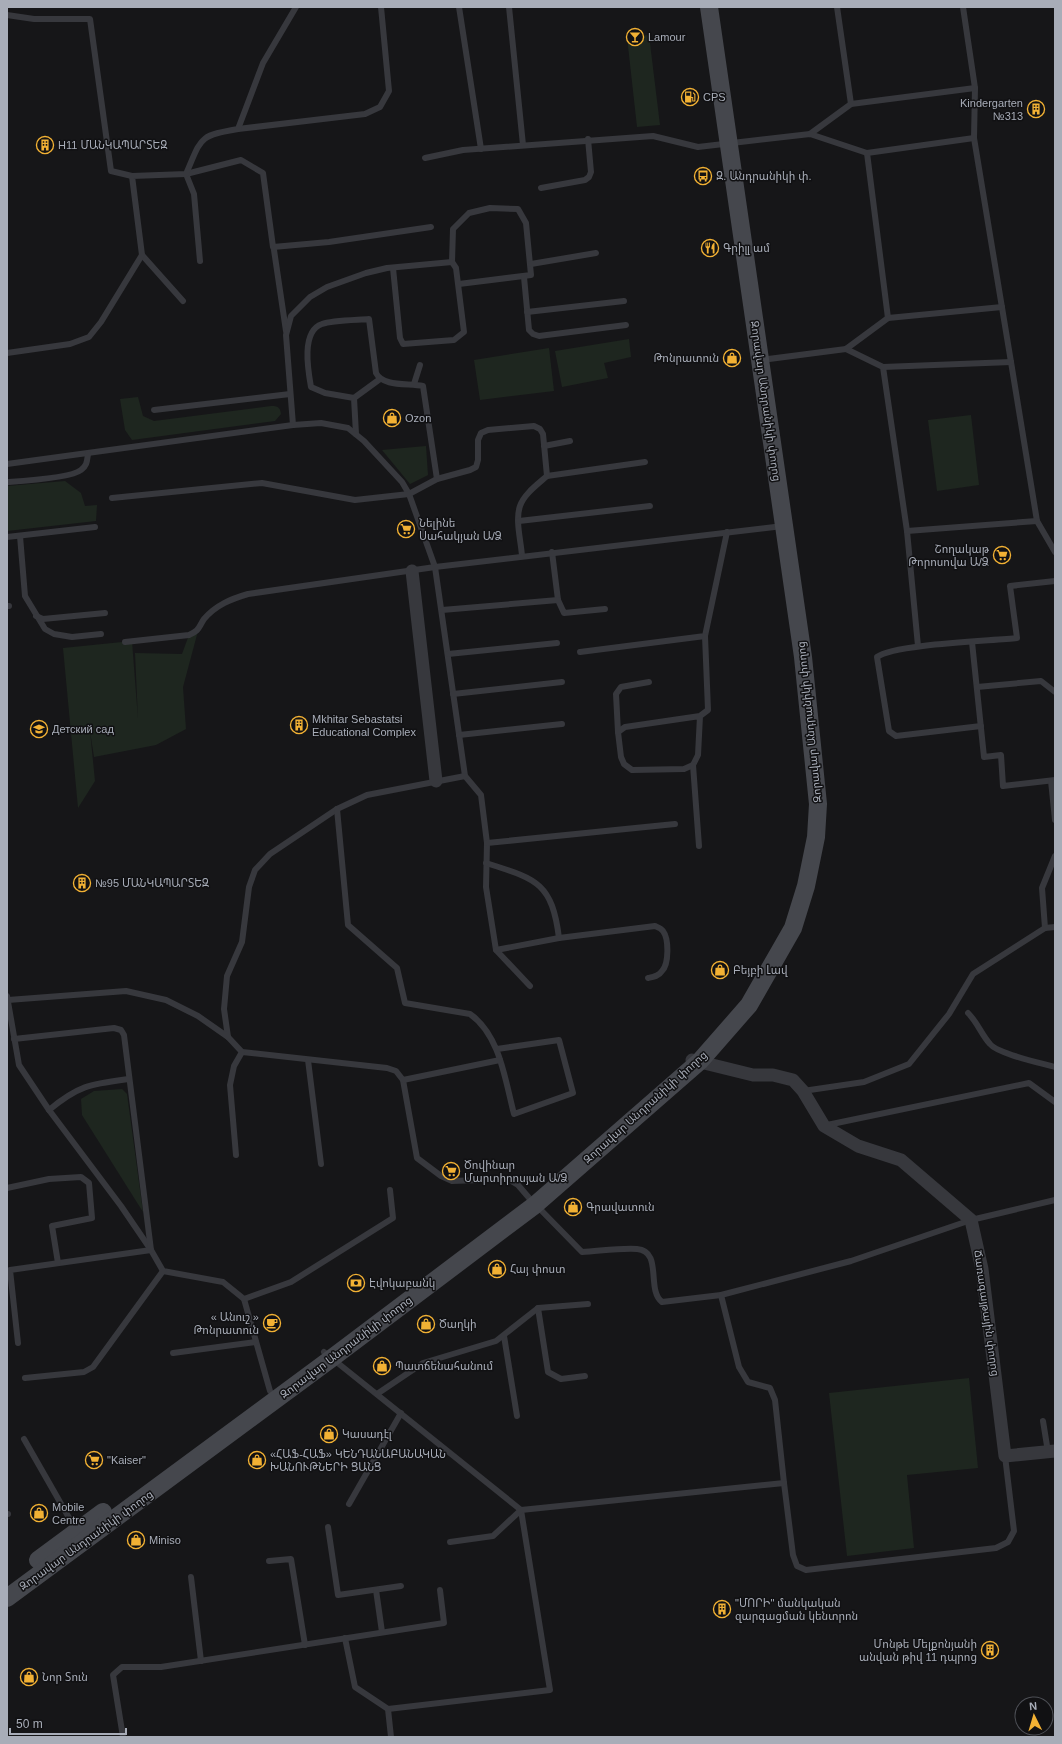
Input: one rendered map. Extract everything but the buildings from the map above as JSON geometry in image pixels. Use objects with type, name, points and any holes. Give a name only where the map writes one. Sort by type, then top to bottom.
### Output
[{"type":"main road","name":"Զորավար Անդրանիկի փողոց","points":[[7,1598],[533,1202],[695,1060],[749,1005],[790,934],[806,886],[816,837],[818,804],[814,757],[803,657],[779,526],[725,144],[702,7]]},
{"type":"main road","name":"Զորավար Անդրանիկի փողոց","points":[[709,7],[725,144]]},
{"type":"main road","name":"Զորավար Անդրանիկի փողոց","points":[[7,1583],[270,1392],[328,1355]]},
{"type":"street","points":[[412,571],[436,781]]},
{"type":"street","points":[[695,1060],[753,1075],[773,1075],[794,1080],[803,1091],[824,1126],[858,1146],[901,1160],[971,1220]]},
{"type":"street","name":"Ճառագայթային փողոց","points":[[971,1220],[982,1269],[1004,1456]]},
{"type":"street","points":[[1004,1456],[1051,1451]]},
{"type":"lane","points":[[238,129],[263,63],[296,7]]},
{"type":"lane","points":[[200,261],[194,194],[186,174],[200,141],[213,134],[238,129],[365,114],[380,107],[389,91],[381,7]]},
{"type":"lane","points":[[459,7],[481,149]]},
{"type":"lane","points":[[509,7],[523,145]]},
{"type":"lane","points":[[837,7],[851,104]]},
{"type":"lane","points":[[963,7],[975,88],[974,138],[1010,362],[1037,521],[1055,552]]},
{"type":"lane","points":[[7,15],[34,19],[90,20],[111,171],[132,176],[186,174],[241,160],[263,173],[273,247],[329,242],[431,227]]},
{"type":"lane","points":[[810,134],[851,104],[975,88]]},
{"type":"lane","points":[[425,158],[455,151],[588,139],[653,136],[698,148],[810,134],[867,153],[974,138]]},
{"type":"lane","points":[[542,188],[585,180],[589,177],[591,172],[588,139]]},
{"type":"lane","points":[[867,153],[888,318]]},
{"type":"lane","points":[[132,176],[142,255],[183,301]]},
{"type":"lane","points":[[393,268],[400,338],[403,344],[454,340],[464,332],[459,284],[456,268],[452,262],[453,229],[469,213],[490,208],[518,209],[526,223],[531,275],[459,284]]},
{"type":"lane","points":[[274,250],[286,335],[293,425]]},
{"type":"lane","points":[[530,264],[596,253]]},
{"type":"lane","points":[[7,353],[70,344],[89,337],[101,322],[142,255]]},
{"type":"lane","points":[[286,335],[291,316],[310,297],[327,287],[366,273],[387,268],[452,262]]},
{"type":"lane","points":[[524,277],[529,330],[532,334],[539,336],[626,324]]},
{"type":"lane","points":[[527,312],[624,301]]},
{"type":"lane","points":[[756,361],[846,349],[888,318],[1002,307]]},
{"type":"lane","points":[[380,379],[354,398],[325,393],[311,387],[307,364],[310,335],[321,324],[369,319],[376,373],[380,379],[385,382],[423,386],[436,479]]},
{"type":"lane","points":[[846,349],[883,367],[1010,362]]},
{"type":"lane","points":[[414,384],[420,365]]},
{"type":"lane","points":[[883,367],[907,531],[918,646]]},
{"type":"lane","points":[[154,410],[290,394]]},
{"type":"lane","points":[[354,398],[356,434]]},
{"type":"lane","points":[[7,464],[293,425],[321,423],[348,428],[364,440],[402,482],[409,494],[436,567],[465,776],[481,796],[487,843],[486,887],[496,950],[530,986]]},
{"type":"lane","points":[[112,498],[262,483],[355,500],[409,494],[436,479],[476,467],[478,460],[478,440],[481,433],[488,430],[534,426],[540,429],[542,433],[548,476]]},
{"type":"lane","points":[[544,446],[570,441]]},
{"type":"lane","points":[[7,482],[70,475],[80,471],[87,464],[88,454]]},
{"type":"lane","points":[[522,556],[519,522],[520,506],[532,489],[548,476],[645,462]]},
{"type":"lane","points":[[519,522],[650,506]]},
{"type":"lane","points":[[907,531],[1037,521]]},
{"type":"lane","points":[[124,642],[189,635],[198,630],[204,620],[219,605],[234,598],[248,594],[552,552],[779,526]]},
{"type":"lane","points":[[7,537],[94,527]]},
{"type":"lane","points":[[618,732],[625,727],[700,716],[708,710],[705,636],[727,532]]},
{"type":"lane","points":[[20,536],[25,596],[45,629],[54,634],[72,637],[101,634]]},
{"type":"lane","points":[[552,552],[558,600],[564,613],[605,609]]},
{"type":"lane","points":[[981,726],[896,736],[889,731],[877,657],[882,653],[918,646],[1017,638],[1010,586],[1055,581]]},
{"type":"lane","points":[[442,610],[558,600]]},
{"type":"lane","points":[[36,616],[43,619],[105,613]]},
{"type":"lane","points":[[580,652],[705,636]]},
{"type":"lane","points":[[972,642],[984,757],[1001,755],[1003,786],[1053,781],[1055,820]]},
{"type":"lane","points":[[448,654],[557,643]]},
{"type":"lane","points":[[977,687],[1041,681],[1055,692]]},
{"type":"lane","points":[[453,694],[562,682]]},
{"type":"lane","points":[[649,682],[620,687],[616,694],[618,732],[621,757],[624,764],[632,770],[684,769],[693,765]]},
{"type":"lane","points":[[698,846],[693,765],[698,755],[700,716]]},
{"type":"lane","points":[[459,735],[562,724]]},
{"type":"lane","points":[[228,1037],[224,1009],[227,976],[242,942],[250,887],[255,870],[270,854],[337,809],[367,794],[465,776]]},
{"type":"lane","points":[[337,809],[348,925],[397,968],[405,1003],[470,1014],[477,1019],[497,1049],[514,1114],[573,1093],[559,1040],[497,1049]]},
{"type":"lane","points":[[487,843],[675,824]]},
{"type":"lane","points":[[1045,928],[1042,888],[1055,856]]},
{"type":"lane","points":[[486,863],[523,876],[542,888],[552,904],[559,938]]},
{"type":"lane","points":[[496,950],[559,938],[655,926],[662,930],[665,936],[667,961],[663,971],[658,975],[648,978]]},
{"type":"lane","points":[[803,1091],[864,1082],[909,1064],[949,1014],[973,974],[1045,928],[1055,927]]},
{"type":"lane","points":[[270,1392],[244,1299],[223,1282],[163,1271],[151,1250],[121,1206],[49,1110],[19,1065],[14,1039],[9,1025],[8,998],[126,990],[166,1000],[198,1016],[228,1037],[242,1052],[387,1068],[396,1071],[403,1080],[417,1158],[441,1176],[452,1181],[508,1179],[518,1185],[582,1252],[639,1249],[649,1253],[652,1259],[655,1292],[658,1299],[662,1302],[721,1295],[851,1261],[971,1220],[1055,1200]]},
{"type":"lane","points":[[968,1013],[977,1022],[990,1045],[1016,1057],[1055,1067]]},
{"type":"lane","points":[[14,1039],[114,1028],[121,1030],[124,1035],[128,1079],[151,1250]]},
{"type":"lane","points":[[236,1155],[230,1086],[234,1066],[242,1052]]},
{"type":"lane","points":[[308,1060],[322,1164]]},
{"type":"lane","points":[[403,1080],[500,1060]]},
{"type":"lane","points":[[49,1110],[65,1096],[79,1088],[94,1084],[128,1079]]},
{"type":"lane","points":[[824,1126],[1029,1083],[1055,1102]]},
{"type":"lane","points":[[7,1188],[49,1179],[82,1176],[89,1183],[92,1218],[52,1226],[58,1263]]},
{"type":"lane","points":[[244,1299],[291,1282],[393,1218],[390,1190]]},
{"type":"lane","points":[[18,1343],[10,1270],[151,1250]]},
{"type":"lane","points":[[25,1378],[84,1372],[93,1367],[163,1271]]},
{"type":"lane","points":[[721,1295],[739,1367],[748,1382],[770,1388],[773,1393],[793,1555],[797,1566],[806,1570],[996,1548],[1008,1542],[1014,1531],[1004,1456]]},
{"type":"lane","points":[[377,1394],[423,1363],[496,1341],[538,1308],[588,1304]]},
{"type":"lane","points":[[538,1308],[548,1372],[561,1379],[585,1376]]},
{"type":"lane","points":[[504,1336],[517,1416]]},
{"type":"lane","points":[[173,1353],[256,1342]]},
{"type":"lane","points":[[328,1355],[521,1510],[550,1690],[388,1709],[355,1687],[345,1638]]},
{"type":"lane","points":[[349,1504],[401,1413]]},
{"type":"lane","points":[[1043,1421],[1051,1451]]},
{"type":"lane","points":[[24,1440],[77,1531]]},
{"type":"lane","points":[[450,1542],[493,1536],[521,1510],[784,1483]]},
{"type":"lane","points":[[328,1527],[338,1595],[401,1586]]},
{"type":"lane","points":[[269,1561],[291,1559],[305,1644]]},
{"type":"lane","points":[[191,1578],[201,1661]]},
{"type":"lane","points":[[376,1590],[382,1632]]},
{"type":"lane","points":[[123,1737],[112,1675],[122,1667],[161,1667],[444,1623],[440,1590]]},
{"type":"lane","points":[[388,1709],[391,1737]]},
{"type":"shaded area","points":[[649,35],[660,125],[637,127],[627,37]]},
{"type":"shaded area","points":[[629,339],[631,357],[604,363],[608,378],[562,387],[555,351]]},
{"type":"shaded area","points":[[549,348],[554,391],[480,400],[474,360]]},
{"type":"shaded area","points":[[138,397],[143,416],[154,421],[271,406],[278,407],[281,414],[275,421],[132,440],[125,430],[120,399]]},
{"type":"shaded area","points":[[971,415],[979,485],[937,491],[928,420]]},
{"type":"shaded area","points":[[426,446],[428,475],[410,484],[382,450]]},
{"type":"shaded area","points":[[65,481],[81,493],[85,506],[97,505],[96,521],[7,531],[7,486]]},
{"type":"shaded area","points":[[198,631],[183,687],[186,729],[156,745],[94,757],[90,731],[95,781],[78,808],[63,648],[132,641],[138,719],[135,653],[182,654],[189,635]]},
{"type":"shaded area","points":[[122,1089],[127,1094],[143,1212],[82,1115],[81,1099],[94,1091]]},
{"type":"shaded area","points":[[969,1378],[978,1468],[907,1475],[914,1548],[847,1556],[829,1393]]},
{"type":"place","name":"Lamour","points":[[635,37]]},
{"type":"place","name":"CPS","points":[[690,97]]},
{"type":"place","name":"Kindergarten №313","points":[[1036,109]]},
{"type":"place","name":"H11 ՄԱՆԿԱՊԱՐՏԵԶ","points":[[45,145]]},
{"type":"place","name":"Զ. Անդրանիկի փ.","points":[[703,176]]},
{"type":"place","name":"Գրիլլ ամ","points":[[710,248]]},
{"type":"place","name":"Թոնրատուն","points":[[732,358]]},
{"type":"place","name":"Ozon","points":[[392,418]]},
{"type":"place","name":"Նելինե Սահակյան Ա/Ձ","points":[[406,529]]},
{"type":"place","name":"Շողակաթ Թորոսովա Ա/Ձ","points":[[1002,555]]},
{"type":"place","name":"Mkhitar Sebastatsi Educational Complex","points":[[299,725]]},
{"type":"place","name":"Детский сад","points":[[39,729]]},
{"type":"place","name":"№95 ՄԱՆԿԱՊԱՐՏԵԶ","points":[[82,883]]},
{"type":"place","name":"Բեյբի Լավ","points":[[720,970]]},
{"type":"place","name":"Ծովինար Մարտիրոսյան Ա/Ձ","points":[[451,1171]]},
{"type":"place","name":"Գրավատուն","points":[[573,1207]]},
{"type":"place","name":"Հայ փոստ","points":[[497,1269]]},
{"type":"place","name":"Էվոկաբանկ","points":[[356,1283]]},
{"type":"place","name":"« Անուշ » Թոնրատուն","points":[[272,1323]]},
{"type":"place","name":"Ծաղկի","points":[[426,1324]]},
{"type":"place","name":"Պատճենահանում","points":[[382,1366]]},
{"type":"place","name":"Կասադէլ","points":[[329,1434]]},
{"type":"place","name":"\"Kaiser\"","points":[[94,1460]]},
{"type":"place","name":"«ՀԱՖ-ՀԱՖ» ԿԵՆԴԱՆԱԲԱՆԱԿԱՆ ԽԱՆՈՒԹՆԵՐԻ ՑԱՆՑ","points":[[257,1460]]},
{"type":"place","name":"Mobile Centre","points":[[39,1513]]},
{"type":"place","name":"Miniso","points":[[136,1540]]},
{"type":"place","name":"\"ՄՈՐԻ\" մանկական զարգացման կենտրոն","points":[[722,1609]]},
{"type":"place","name":"Մոնթե Մելքոնյանի անվան թիվ 11 դպրոց","points":[[990,1650]]},
{"type":"place","name":"Նոր Տուն","points":[[29,1677]]}]
